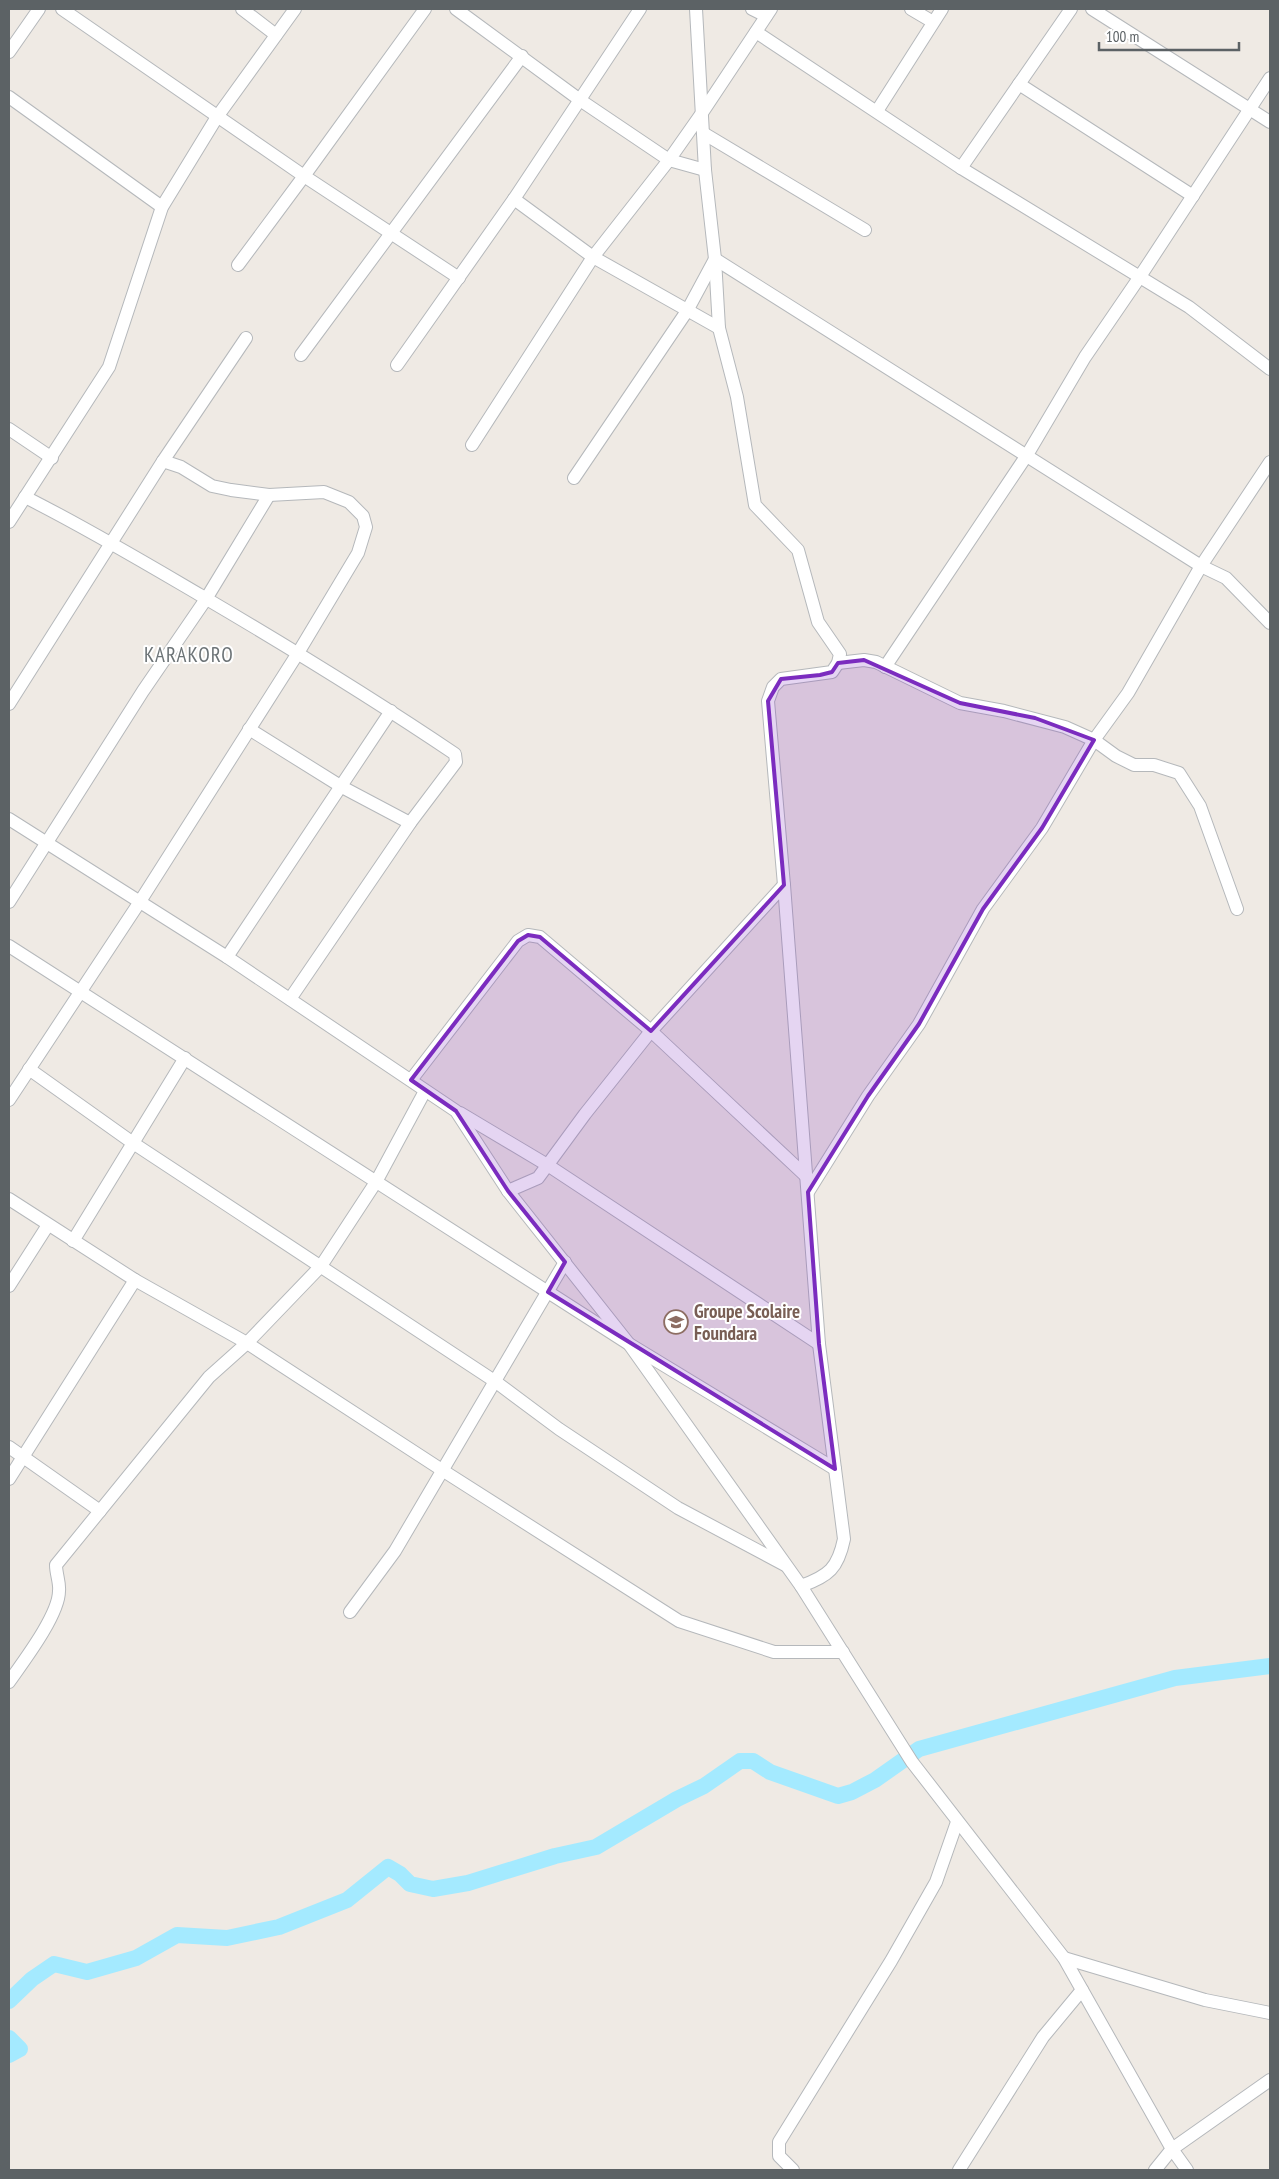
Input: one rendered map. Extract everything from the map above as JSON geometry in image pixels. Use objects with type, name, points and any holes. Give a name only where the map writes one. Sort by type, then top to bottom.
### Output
[{"type":"street","points":[[9,52],[39,9]]},
{"type":"street","points":[[62,9],[391,235],[459,278]]},
{"type":"street","points":[[242,9],[276,35]]},
{"type":"street","points":[[9,522],[109,367],[162,207],[217,117],[295,9]]},
{"type":"street","points":[[238,265],[424,9]]},
{"type":"street","points":[[456,9],[580,100],[669,160],[705,170]]},
{"type":"street","points":[[396,365],[514,199],[640,9]]},
{"type":"street","points":[[696,9],[705,170],[715,259],[719,328],[737,397],[755,504],[798,550],[818,622],[840,654],[838,663],[832,672],[781,679],[773,687],[768,701],[819,1344],[844,1539],[840,1555],[833,1569],[820,1579],[802,1586]]},
{"type":"street","points":[[472,445],[593,257],[669,160],[768,12],[752,9]]},
{"type":"street","points":[[911,9],[933,22]]},
{"type":"street","points":[[877,111],[942,9]]},
{"type":"street","points":[[961,168],[1072,9]]},
{"type":"street","points":[[1092,9],[1270,122]]},
{"type":"street","points":[[756,32],[961,168],[1189,307],[1270,369]]},
{"type":"street","points":[[301,355],[522,56]]},
{"type":"street","points":[[885,667],[1027,455],[1084,358],[1139,278],[1270,78]]},
{"type":"street","points":[[1019,84],[1192,196]]},
{"type":"street","points":[[9,97],[162,207]]},
{"type":"street","points":[[703,133],[865,230]]},
{"type":"street","points":[[514,199],[593,257],[719,328]]},
{"type":"street","points":[[574,478],[686,311],[715,259]]},
{"type":"street","points":[[715,259],[1202,566],[1226,578],[1270,623]]},
{"type":"street","points":[[9,704],[163,460],[246,338]]},
{"type":"street","points":[[9,429],[52,458]]},
{"type":"street","points":[[9,1100],[139,903],[298,653],[358,553],[366,527],[363,516],[350,502],[324,492],[269,495],[231,490],[212,486],[181,467],[163,460]]},
{"type":"street","points":[[808,1192],[868,1096],[919,1024],[983,909],[1042,828],[1094,740],[1128,693],[1202,566],[1270,462]]},
{"type":"street","points":[[9,902],[143,691],[206,599],[269,495]]},
{"type":"street","points":[[24,497],[111,543],[298,653],[391,711],[455,754],[456,762],[410,823],[290,999]]},
{"type":"street","points":[[838,663],[864,660],[885,667],[960,703],[1035,718],[1065,727],[1094,740],[1116,756],[1134,764],[1154,765],[1179,773],[1200,806],[1237,909]]},
{"type":"street","points":[[228,958],[391,711]]},
{"type":"street","points":[[249,729],[342,787],[410,823]]},
{"type":"street","points":[[9,819],[228,958],[425,1091],[548,1166],[819,1344]]},
{"type":"street","points":[[508,1191],[538,1178],[585,1114],[651,1031],[784,885]]},
{"type":"street","points":[[411,1080],[518,941],[528,935],[540,937],[651,1031],[807,1177]]},
{"type":"street","points":[[9,946],[629,1344],[835,1469]]},
{"type":"street","points":[[73,1241],[185,1058]]},
{"type":"street","points":[[29,1069],[133,1143],[496,1382],[559,1430],[678,1508],[788,1566]]},
{"type":"street","points":[[9,1682],[34,1647],[51,1617],[59,1592],[56,1565],[209,1377],[247,1343],[321,1266],[376,1182],[425,1091]]},
{"type":"street","points":[[456,1111],[508,1191],[629,1344],[788,1566],[909,1758],[1064,1958],[1172,2149],[1187,2170]]},
{"type":"street","points":[[9,1199],[135,1280],[247,1343],[679,1621],[774,1652],[843,1652]]},
{"type":"street","points":[[9,1286],[48,1225]]},
{"type":"street","points":[[350,1612],[395,1551],[566,1262]]},
{"type":"street","points":[[9,1479],[135,1280]]},
{"type":"street","points":[[9,1447],[100,1511]]},
{"type":"street","points":[[793,2170],[779,2156],[779,2142],[891,1961],[936,1882],[957,1822]]},
{"type":"street","points":[[1064,1958],[1205,2000],[1270,2013]]},
{"type":"street","points":[[959,2170],[1043,2037],[1082,1990]]},
{"type":"street","points":[[1155,2170],[1172,2149],[1270,2080]]},
{"type":"highlighted area","points":[[864,660],[960,703],[1035,718],[1094,740],[1042,828],[983,909],[919,1024],[868,1096],[808,1192],[819,1344],[835,1469],[548,1292],[565,1262],[508,1191],[456,1111],[411,1080],[518,941],[528,935],[540,937],[651,1031],[784,885],[768,701],[781,679],[820,675],[832,672],[838,663]]},
{"type":"waterway","points":[[9,2001],[32,1979],[54,1964],[87,1972],[136,1958],[177,1935],[227,1938],[279,1927],[347,1900],[388,1867],[400,1874],[410,1884],[433,1889],[468,1883],[555,1856],[596,1847],[677,1799],[704,1786],[740,1761],[753,1761],[770,1772],[838,1796],[852,1792],[875,1780],[919,1749],[1175,1678],[1270,1666]]},
{"type":"waterway","points":[[9,2038],[20,2049],[9,2055]]},
{"type":"place","name":"Groupe Scolaire Foundara","points":[[676,1322]]},
{"type":"district","name":"KARAKORO","points":[[189,654]]}]
